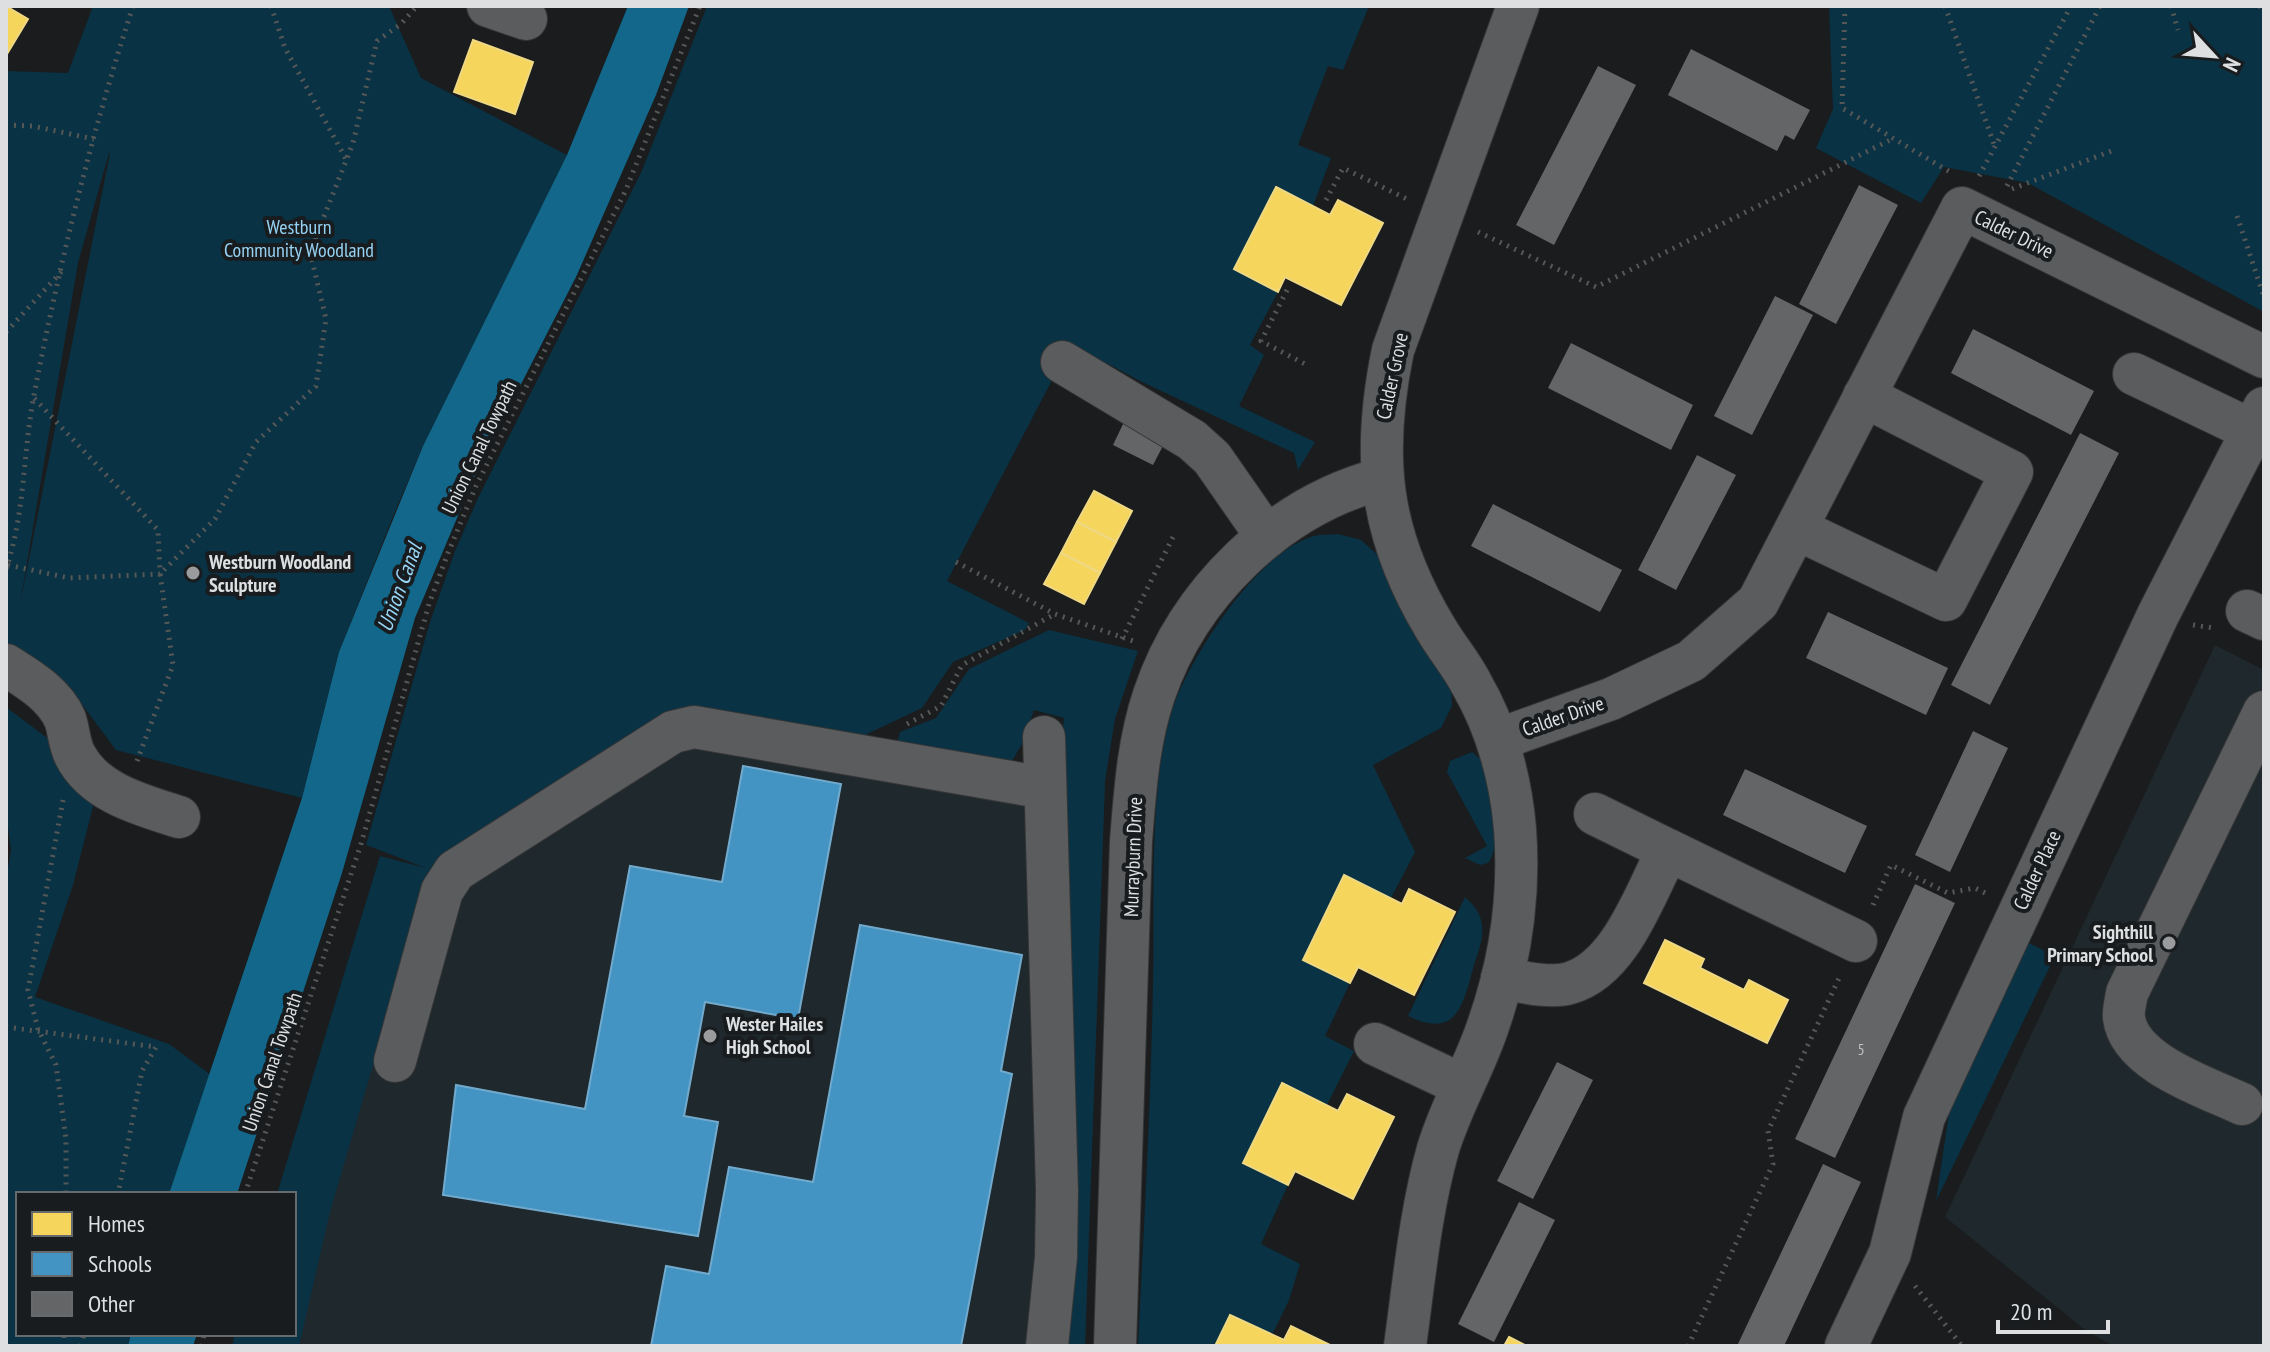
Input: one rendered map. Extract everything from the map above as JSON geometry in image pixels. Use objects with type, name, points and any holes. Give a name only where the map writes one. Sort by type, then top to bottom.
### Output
[{"type":"street","name":"Calder Grove","points":[[1497,740],[1472,685],[1435,628],[1410,578],[1392,529],[1381,479],[1383,399],[1393,350],[1518,6]]},
{"type":"street","name":"Calder Drive","points":[[1405,1346],[1429,1186],[1462,1085],[1488,1027],[1502,978],[1515,906],[1517,868],[1514,825],[1497,740],[1611,699],[1691,661],[1758,602],[1968,197],[2260,355]]},
{"type":"street","points":[[1062,362],[1192,440],[1212,458],[1267,537]]},
{"type":"street","points":[[2134,374],[2258,419]]},
{"type":"street","points":[[1797,529],[1946,600],[2012,472],[1864,396]]},
{"type":"street","name":"Calder Place","points":[[1846,1346],[1890,1253],[1924,1117],[2158,615],[2258,419]]},
{"type":"street","name":"Murrayburn Drive","points":[[1115,1346],[1135,791],[1154,695],[1172,652],[1208,596],[1267,537],[1327,498],[1381,479]]},
{"type":"street","points":[[6,665],[48,694],[64,718],[75,756],[118,797],[179,817]]},
{"type":"street","points":[[2242,1104],[2148,1058],[2130,1037],[2124,1017],[2127,993],[2264,712]]},
{"type":"street","points":[[395,1061],[442,891],[455,871],[673,732],[694,727],[1045,788]]},
{"type":"street","points":[[1044,737],[1057,1191],[1056,1257],[1047,1346]]},
{"type":"street","points":[[1595,814],[1856,941]]},
{"type":"street","points":[[1502,978],[1567,985],[1595,973],[1619,941],[1668,850]]},
{"type":"street","points":[[1375,1044],[1462,1085]]},
{"type":"path","points":[[133,6],[94,139],[33,397],[23,484],[7,567],[69,578],[160,574],[215,519],[256,442],[316,386],[326,319],[310,252],[347,160],[377,41],[401,24],[417,6]]},
{"type":"path","points":[[271,6],[285,48],[347,160]]},
{"type":"path","name":"Union Canal Towpath","points":[[246,1192],[361,844],[429,604],[448,553],[476,486],[625,192],[700,6]]},
{"type":"path","points":[[1845,6],[1842,108],[1894,138],[1968,197],[2071,6]]},
{"type":"path","points":[[1945,6],[1995,147]]},
{"type":"path","points":[[2100,6],[2005,189],[2114,150]]},
{"type":"path","points":[[2171,6],[2178,30]]},
{"type":"path","points":[[6,125],[32,126],[94,139]]},
{"type":"path","points":[[1326,200],[1343,168],[1596,287],[1894,138]]},
{"type":"path","points":[[2237,216],[2264,297]]},
{"type":"path","points":[[6,332],[63,271]]},
{"type":"path","points":[[1287,290],[1261,341],[1305,364]]},
{"type":"path","points":[[33,397],[158,530],[160,574],[173,665],[146,745],[118,797]]},
{"type":"path","points":[[1122,639],[1173,537]]},
{"type":"path","points":[[956,562],[1055,614],[1122,639],[1172,652]]},
{"type":"path","points":[[875,759],[887,734],[941,706],[962,665],[1055,614]]},
{"type":"path","points":[[2158,615],[2210,630],[2255,615]]},
{"type":"path","points":[[66,1192],[66,1139],[56,1065],[38,1029],[28,990],[55,829],[75,756]]},
{"type":"path","points":[[1688,1346],[1773,1164],[1768,1131],[1891,865],[1948,893],[1975,888],[2019,908]]},
{"type":"path","points":[[6,1027],[156,1047],[142,1071],[118,1192]]},
{"type":"path","points":[[1890,1253],[1962,1346]]},
{"type":"shaded area","name":"Sighthill Primary School","points":[[2215,645],[2264,670],[2264,1346],[2113,1346],[2084,1329],[1945,1217]]},
{"type":"shaded area","name":"Wester Hailes High School","points":[[682,744],[1105,781],[1085,1346],[232,1346],[234,1336],[296,1336],[296,1192],[278,1192],[450,879]]},
{"type":"green space","name":"Westburn Community Woodland","points":[[93,6],[389,6],[421,78],[567,155],[423,446],[394,514],[339,652],[302,798],[116,750],[78,699],[6,645],[6,71],[68,73]],"holes":[[[110,153],[20,604],[78,263]]]},
{"type":"green space","points":[[707,6],[1369,6],[1343,70],[1328,66],[1298,145],[1331,158],[1313,206],[1276,187],[1234,269],[1278,292],[1250,345],[1264,355],[1239,406],[1315,442],[1298,470],[1294,453],[1140,381],[1071,344],[947,581],[1029,623],[1025,630],[953,662],[922,708],[867,734],[863,743],[697,714],[440,872],[380,1041],[330,1212],[299,1346],[232,1346],[234,1336],[296,1336],[296,1192],[278,1192],[380,856],[426,868],[366,845],[430,622],[478,498],[641,173]]},
{"type":"green space","points":[[1829,6],[2264,6],[2264,312],[2028,183],[1944,167],[1921,203],[1816,148],[1833,109]]},
{"type":"green space","points":[[1338,534],[1361,540],[1381,558],[1451,681],[1452,706],[1441,728],[1373,765],[1415,852],[1391,898],[1344,876],[1303,960],[1350,983],[1325,1036],[1354,1051],[1327,1105],[1283,1083],[1243,1163],[1288,1185],[1261,1244],[1300,1264],[1289,1300],[1272,1335],[1215,1346],[1138,1346],[1151,1073],[1154,845],[1164,742],[1180,689],[1193,664],[1249,584],[1270,562],[1292,546],[1314,536]]},
{"type":"green space","points":[[1049,630],[1138,651],[1115,719],[1105,781],[1085,1346],[1062,1346],[1060,755],[1064,718],[1034,710],[1022,744],[1012,761],[896,746],[900,732],[936,718],[969,669]]},
{"type":"green space","points":[[6,707],[50,740],[97,791],[73,885],[35,997],[169,1044],[211,1075],[170,1192],[16,1192],[16,1336],[130,1336],[128,1346],[6,1346],[6,880],[11,850],[6,812]]},
{"type":"green space","points":[[1472,752],[1483,761],[1495,829],[1493,854],[1488,863],[1480,865],[1465,858],[1487,846],[1447,772],[1450,761]]},
{"type":"green space","points":[[1465,897],[1480,917],[1482,935],[1461,1005],[1448,1021],[1438,1024],[1408,1016]]},
{"type":"green space","points":[[2027,942],[2055,956],[1936,1201],[1950,1106]]},
{"type":"water","name":"Union Canal","points":[[628,6],[689,6],[656,95],[576,277],[478,468],[415,618],[342,873],[238,1192],[170,1192],[302,798],[339,652],[423,446],[567,155]]},
{"type":"water","points":[[130,1336],[196,1336],[193,1346],[128,1346]]},
{"type":"building: Homes","points":[[6,6],[28,19],[7,54],[6,54]]},
{"type":"building: Homes","points":[[473,40],[533,62],[515,114],[454,92]]},
{"type":"building: Homes","points":[[1276,187],[1330,215],[1338,200],[1383,223],[1341,305],[1285,277],[1278,292],[1234,269]]},
{"type":"building: Homes","points":[[1094,491],[1132,511],[1116,542],[1077,522]]},
{"type":"building: Homes","points":[[1077,522],[1116,542],[1100,573],[1061,553]]},
{"type":"building: Homes","points":[[1061,553],[1100,573],[1084,604],[1044,584]]},
{"type":"building: Homes","points":[[1344,875],[1402,904],[1409,889],[1455,912],[1414,995],[1358,967],[1350,983],[1303,960]]},
{"type":"building: Homes","points":[[1665,940],[1704,959],[1700,968],[1744,990],[1749,980],[1788,1000],[1767,1043],[1644,983]]},
{"type":"building: Homes","points":[[1282,1083],[1338,1111],[1347,1094],[1394,1117],[1353,1199],[1295,1171],[1288,1185],[1243,1163]]},
{"type":"building: Homes","points":[[1230,1315],[1284,1340],[1291,1326],[1332,1346],[1215,1346]]},
{"type":"building: Homes","points":[[1509,1337],[1527,1346],[1504,1346]]},
{"type":"building: Schools","points":[[743,766],[841,784],[798,1019],[705,1002],[684,1116],[718,1122],[698,1236],[443,1195],[456,1085],[585,1109],[630,866],[722,882]]},
{"type":"building: Schools","points":[[860,925],[1022,955],[1001,1071],[1012,1074],[961,1346],[651,1346],[666,1266],[709,1274],[729,1167],[813,1182]]},
{"type":"building: Other","points":[[1691,49],[1810,110],[1794,140],[1785,135],[1777,151],[1668,95]]},
{"type":"building: Other","points":[[1598,66],[1636,85],[1554,245],[1516,225]]},
{"type":"building: Other","points":[[1859,185],[1898,205],[1836,324],[1799,304]]},
{"type":"building: Other","points":[[1775,296],[1813,315],[1752,435],[1714,416]]},
{"type":"building: Other","points":[[1973,329],[2094,391],[2071,435],[1951,373]]},
{"type":"building: Other","points":[[1571,343],[1693,405],[1671,450],[1548,388]]},
{"type":"building: Other","points":[[1124,422],[1165,442],[1153,465],[1113,445]]},
{"type":"building: Other","points":[[2080,433],[2119,453],[1990,705],[1951,685]]},
{"type":"building: Other","points":[[1697,455],[1736,475],[1676,590],[1638,570]]},
{"type":"building: Other","points":[[1493,504],[1622,570],[1600,612],[1471,546]]},
{"type":"building: Other","points":[[1828,612],[1948,668],[1926,715],[1806,658]]},
{"type":"building: Other","points":[[1973,731],[2008,748],[1950,872],[1915,855]]},
{"type":"building: Other","points":[[1745,769],[1867,826],[1845,873],[1723,815]]},
{"type":"building: Other","points":[[1915,884],[1955,903],[1835,1158],[1795,1139]]},
{"type":"building: Other","points":[[1557,1062],[1593,1080],[1533,1199],[1497,1181]]},
{"type":"building: Other","points":[[1823,1164],[1861,1182],[1784,1346],[1737,1346]]},
{"type":"building: Other","points":[[1519,1202],[1555,1220],[1494,1342],[1458,1324]]},
{"type":"place","name":"Westburn Woodland Sculpture","points":[[193,573]]},
{"type":"place","name":"Sighthill Primary School","points":[[2169,943]]},
{"type":"place","name":"Wester Hailes High School","points":[[710,1036]]}]
